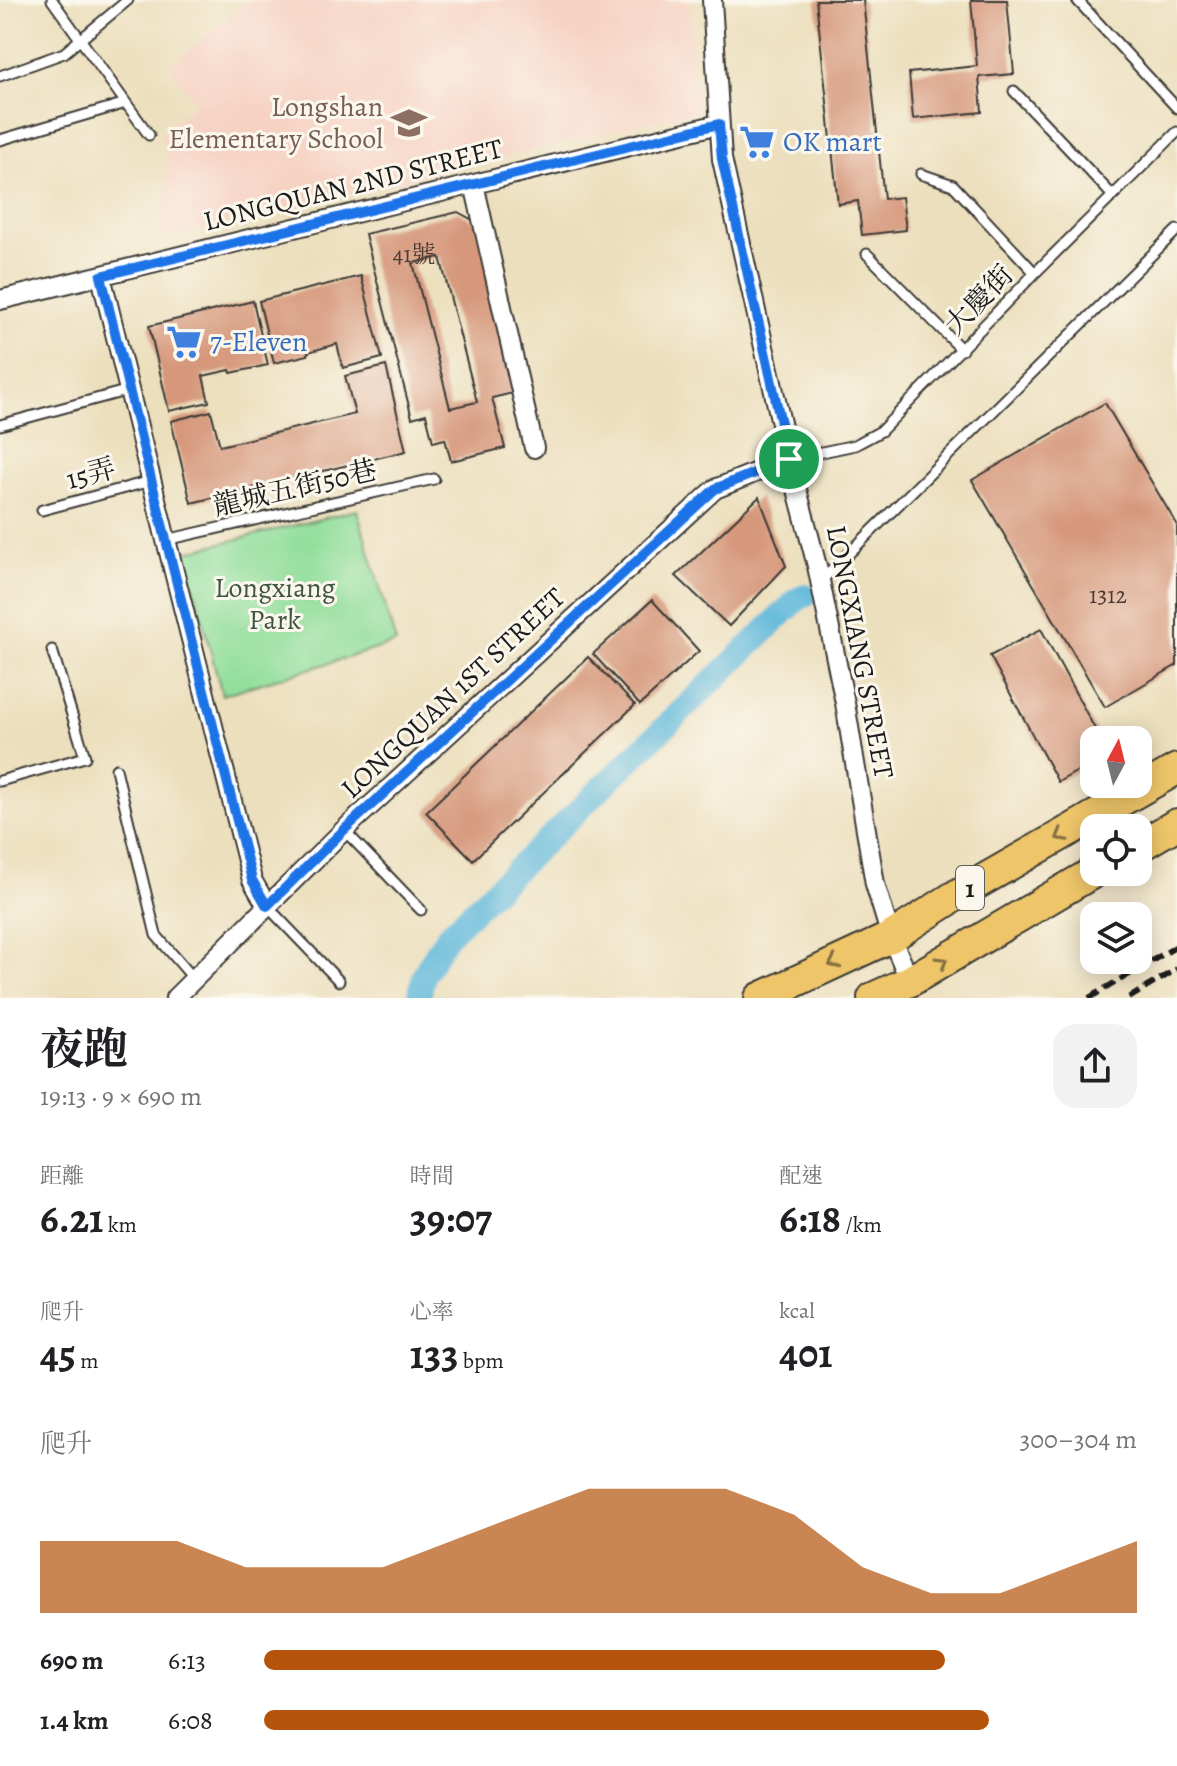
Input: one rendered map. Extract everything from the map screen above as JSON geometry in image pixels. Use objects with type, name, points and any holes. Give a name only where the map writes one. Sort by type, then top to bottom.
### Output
[{"type":"main road","name":"1","points":[[760,998],[891,937],[955,896],[1177,769]]},
{"type":"main road","points":[[1152,839],[1177,824]]},
{"type":"main road","name":"1","points":[[873,998],[910,981],[1080,880]]},
{"type":"street","name":"LONGXIANG STREET","points":[[712,0],[722,159],[789,459],[820,582],[845,703],[875,884],[891,937],[910,981]]},
{"type":"street","name":"LONGQUAN 2ND STREET","points":[[0,300],[719,124]]},
{"type":"street","points":[[474,184],[534,448]]},
{"type":"street","points":[[101,276],[252,880],[267,906]]},
{"type":"street","name":"LONGQUAN 1ST STREET","points":[[175,998],[344,830],[715,489],[789,459]]},
{"type":"lane","points":[[52,0],[149,135]]},
{"type":"lane","points":[[0,76],[64,53],[128,0]]},
{"type":"lane","points":[[1077,0],[1177,108]]},
{"type":"lane","points":[[1014,91],[1113,196]]},
{"type":"lane","points":[[0,140],[126,103]]},
{"type":"lane","name":"大慶街","points":[[789,459],[855,445],[881,431],[1177,132]]},
{"type":"lane","points":[[921,174],[953,185],[1035,273]]},
{"type":"lane","points":[[820,582],[1177,230]]},
{"type":"lane","points":[[867,254],[962,350]]},
{"type":"lane","points":[[0,425],[129,390]]},
{"type":"lane","name":"龍城五街50巷","points":[[166,540],[434,479]]},
{"type":"lane","name":"15弄","points":[[42,510],[151,481]]},
{"type":"lane","points":[[0,781],[85,757],[52,650]]},
{"type":"lane","points":[[116,769],[156,935],[194,980]]},
{"type":"lane","points":[[344,830],[421,910]]},
{"type":"lane","points":[[267,906],[339,981]]},
{"type":"shaded area","name":"Longshan Elementary School","points":[[248,0],[690,0],[696,111],[156,240],[167,185],[168,160],[161,135],[196,102],[169,67]]},
{"type":"green space","name":"Longxiang Park","points":[[357,510],[396,643],[222,695],[185,552]]},
{"type":"building","points":[[816,0],[863,0],[884,199],[902,197],[906,230],[862,235],[858,201],[838,204]]},
{"type":"building","points":[[971,0],[1007,0],[1014,74],[979,77],[982,112],[913,119],[909,73],[977,66]]},
{"type":"building","points":[[458,212],[476,222],[517,392],[492,398],[505,448],[451,461],[445,439],[433,442],[426,414],[412,418],[365,234]],"holes":[[[440,257],[477,402],[450,408],[413,263]]]},
{"type":"building","points":[[361,276],[382,358],[343,368],[337,344],[274,363],[259,301]]},
{"type":"building","points":[[253,301],[268,365],[203,376],[209,402],[169,411],[149,326]]},
{"type":"building","points":[[386,366],[406,451],[191,503],[171,421],[211,411],[220,446],[355,414],[345,376]]},
{"type":"building","points":[[1105,403],[1177,525],[1177,665],[1105,707],[972,480]]},
{"type":"building","points":[[759,497],[786,566],[729,626],[676,576]]},
{"type":"building","points":[[652,600],[699,651],[640,705],[593,654]]},
{"type":"building","points":[[1041,629],[1093,726],[1080,726],[1080,770],[1058,782],[990,656]]},
{"type":"building","points":[[588,657],[635,705],[473,860],[426,812]]},
{"type":"waterway","points":[[419,998],[424,974],[446,937],[798,599],[805,596]]},
{"type":"railway","points":[[1089,998],[1177,946]]},
{"type":"railway","points":[[1129,998],[1177,969]]},
{"type":"place","name":"Longshan Elementary School","points":[[409,123]]},
{"type":"place","name":"OK mart","points":[[757,142]]},
{"type":"place","name":"7-Eleven","points":[[184,342]]},
{"type":"route","points":[[719,124],[722,159],[789,459],[715,489],[344,830],[267,906],[252,880],[101,276],[719,124]]}]
